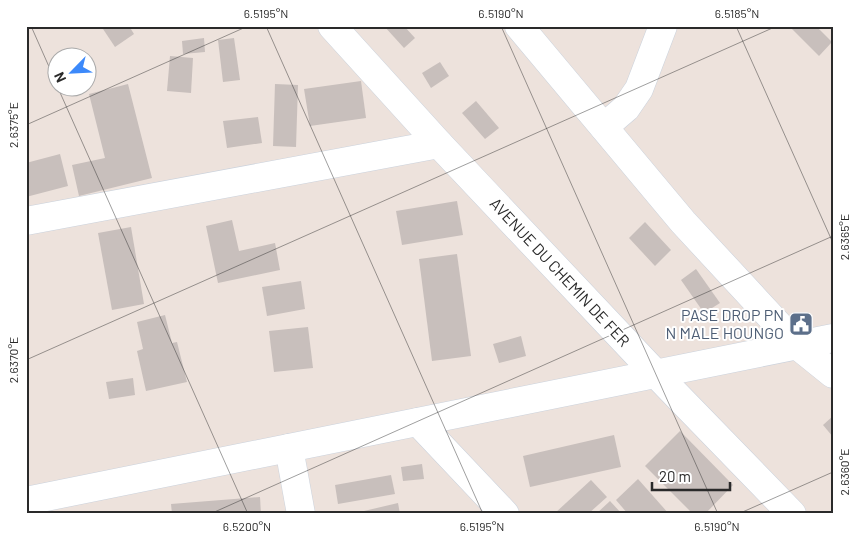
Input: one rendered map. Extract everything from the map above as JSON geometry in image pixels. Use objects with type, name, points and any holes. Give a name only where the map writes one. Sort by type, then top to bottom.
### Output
[{"type":"street","name":"AVENUE DU CHEMIN DE FER","points":[[332,26],[439,144],[656,374],[792,514]]},
{"type":"street","points":[[519,26],[683,222],[797,345],[833,374]]},
{"type":"street","points":[[604,127],[626,108],[639,88],[663,26]]},
{"type":"street","points":[[26,221],[439,144]]},
{"type":"street","points":[[26,501],[833,338]]},
{"type":"street","points":[[418,422],[505,514]]},
{"type":"street","points":[[289,448],[302,514]]},
{"type":"building","points":[[101,26],[129,26],[134,34],[115,47]]},
{"type":"building","points":[[384,26],[404,26],[415,38],[404,48]]},
{"type":"building","points":[[795,26],[816,26],[832,42],[819,56],[792,29]]},
{"type":"building","points":[[204,38],[205,52],[183,54],[182,41]]},
{"type":"building","points":[[234,38],[240,80],[223,82],[218,40]]},
{"type":"building","points":[[170,56],[193,58],[191,93],[167,91]]},
{"type":"building","points":[[440,62],[449,76],[431,88],[422,73]]},
{"type":"building","points":[[361,81],[366,118],[310,126],[304,89]]},
{"type":"building","points":[[128,84],[152,178],[79,196],[72,165],[105,158],[90,98],[98,98],[98,92]]},
{"type":"building","points":[[275,84],[298,85],[296,147],[273,146]]},
{"type":"building","points":[[476,101],[499,128],[485,139],[462,113]]},
{"type":"building","points":[[258,117],[262,143],[227,148],[223,121]]},
{"type":"building","points":[[60,154],[68,186],[26,197],[26,163]]},
{"type":"building","points":[[457,201],[463,235],[402,245],[396,211]]},
{"type":"building","points":[[232,220],[239,251],[275,243],[280,270],[218,283],[206,226]]},
{"type":"building","points":[[645,222],[671,250],[655,266],[629,238]]},
{"type":"building","points":[[131,227],[144,304],[112,310],[98,233]]},
{"type":"building","points":[[457,254],[471,356],[432,361],[419,259]]},
{"type":"building","points":[[696,269],[720,303],[704,313],[681,280]]},
{"type":"building","points":[[301,281],[305,309],[267,316],[262,287]]},
{"type":"building","points":[[165,315],[172,343],[177,342],[187,382],[146,391],[137,351],[143,349],[137,322]]},
{"type":"building","points":[[308,327],[313,368],[274,372],[269,331]]},
{"type":"building","points":[[521,336],[526,356],[499,363],[493,344]]},
{"type":"building","points":[[133,378],[135,395],[109,399],[106,382]]},
{"type":"building","points":[[833,416],[833,437],[823,425]]},
{"type":"building","points":[[680,431],[733,485],[705,514],[693,514],[645,466]]},
{"type":"building","points":[[614,435],[621,467],[530,487],[523,456]]},
{"type":"building","points":[[422,464],[424,479],[403,481],[401,467]]},
{"type":"building","points":[[391,475],[395,494],[338,504],[335,485]]},
{"type":"building","points":[[638,479],[669,514],[628,514],[616,500]]},
{"type":"building","points":[[591,480],[607,497],[588,514],[554,514]]},
{"type":"building","points":[[260,497],[261,514],[172,514],[171,504]]},
{"type":"building","points":[[610,501],[622,514],[596,514]]},
{"type":"building","points":[[398,503],[400,514],[365,514],[364,511]]},
{"type":"place","name":"PASE DROP PN N MALE HOUNGO","points":[[801,324]]}]
